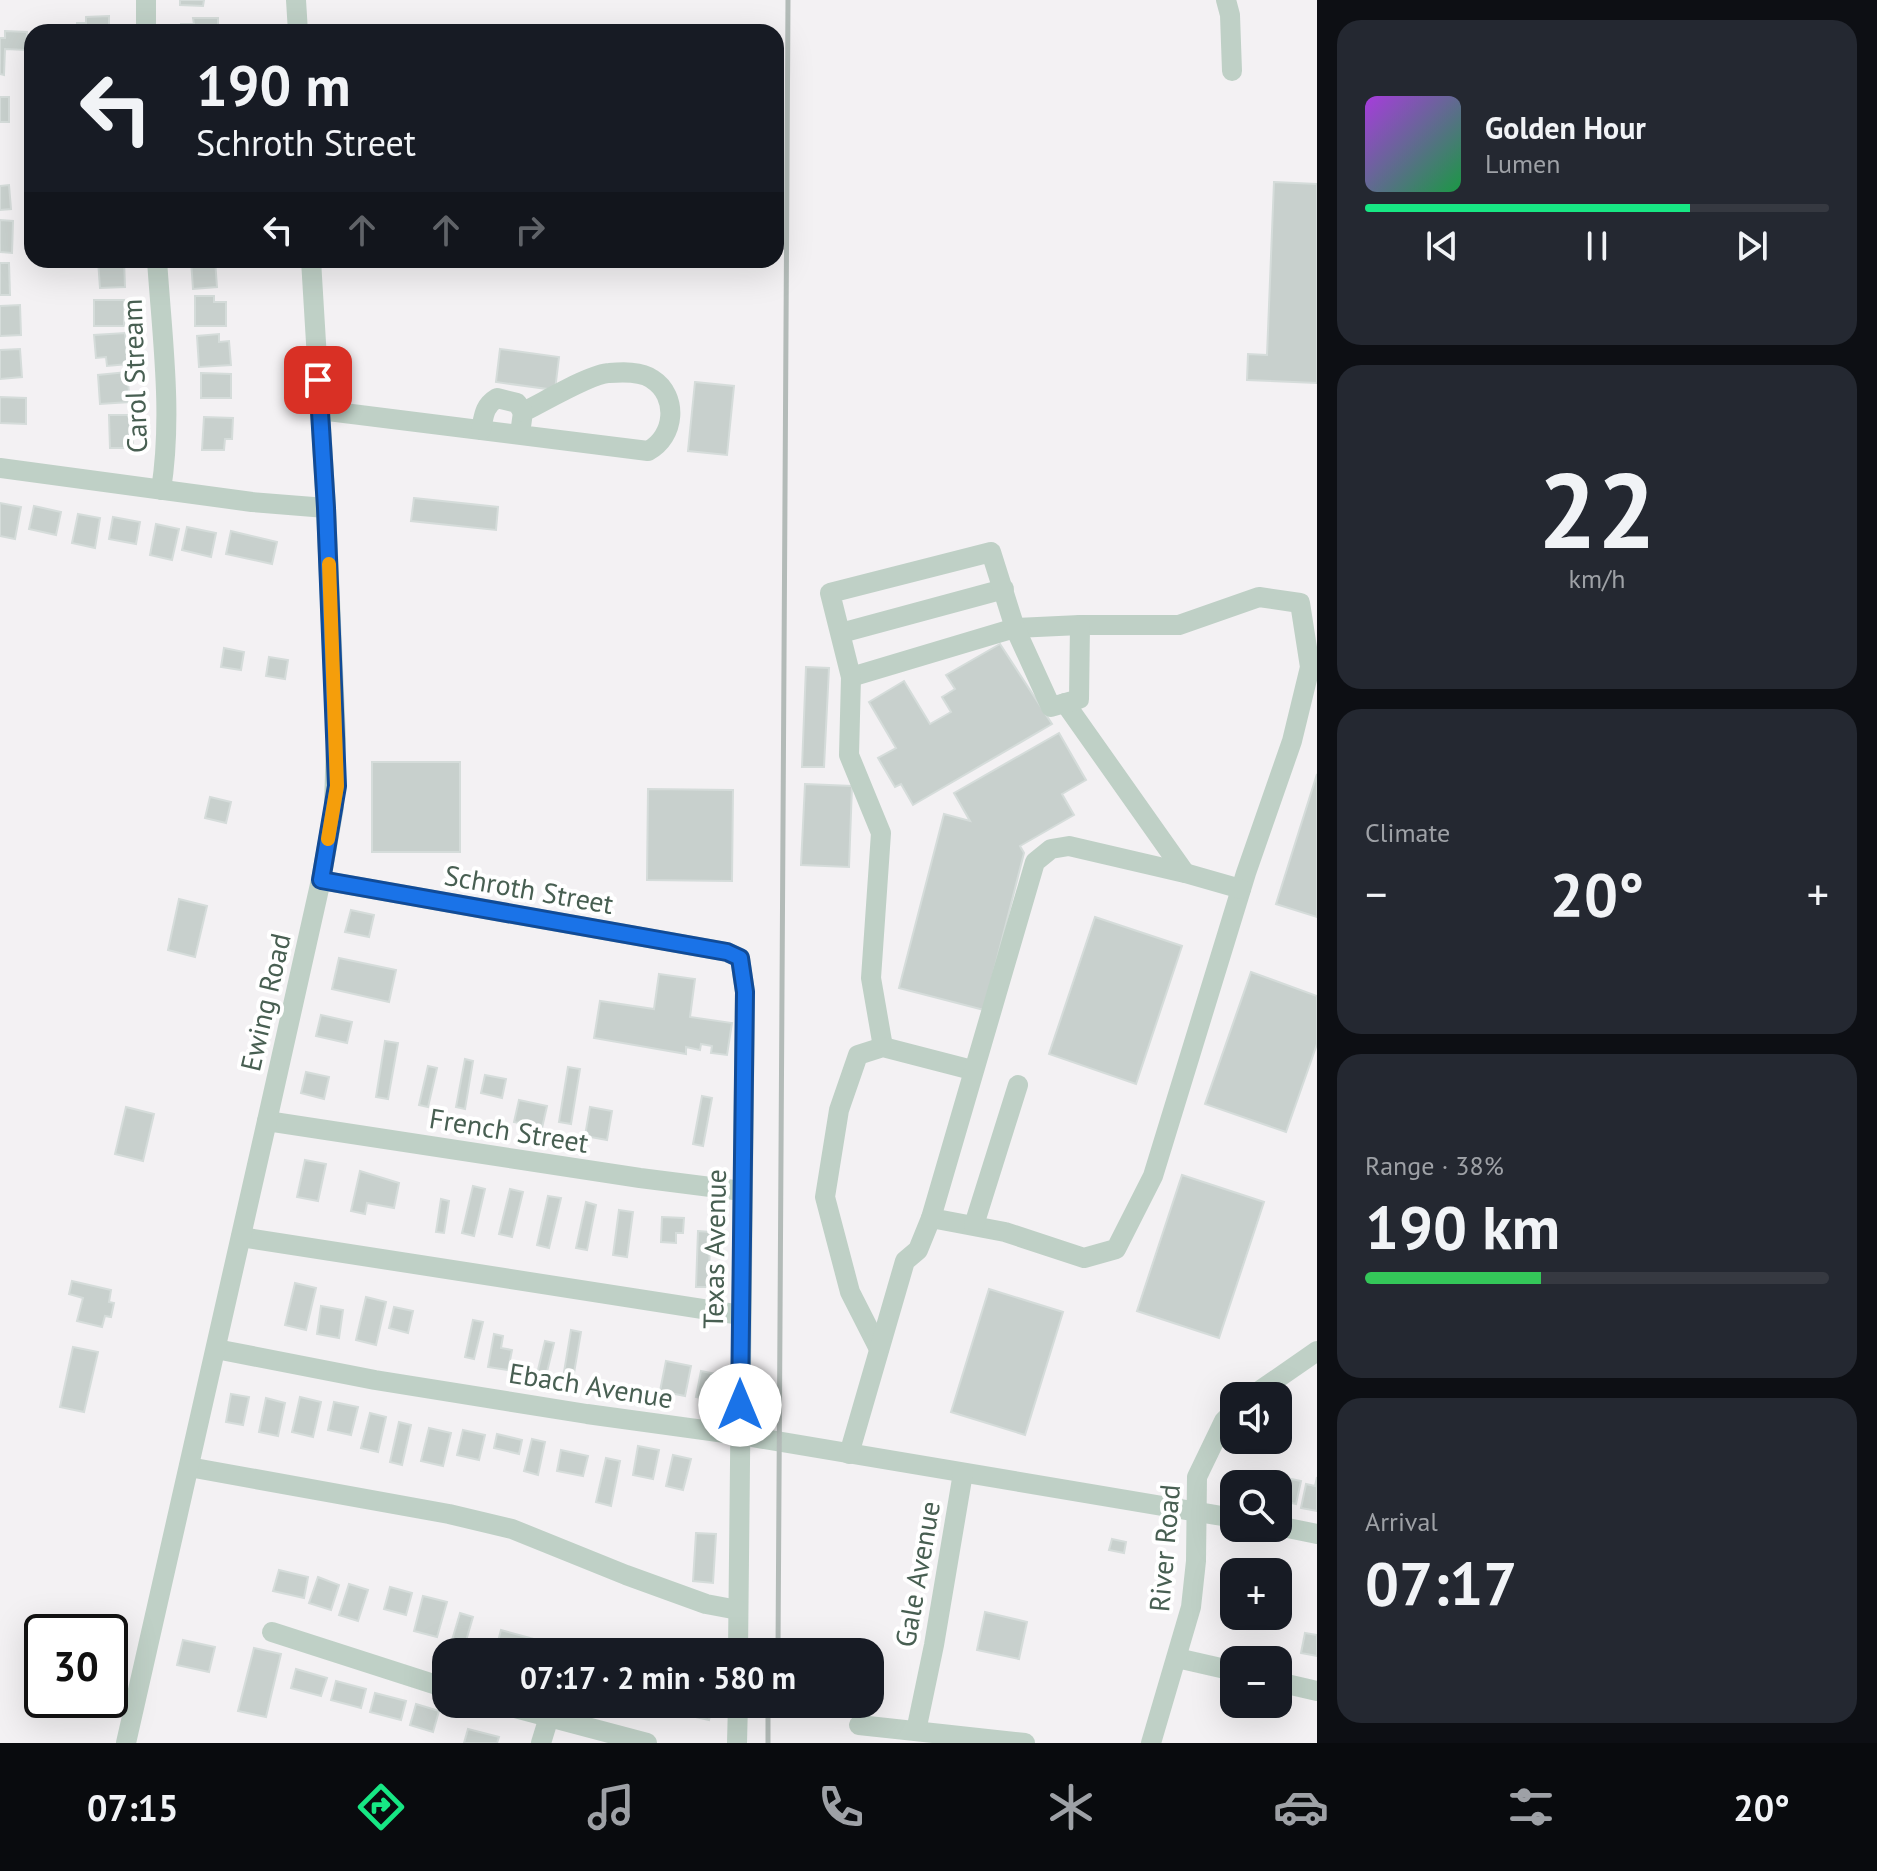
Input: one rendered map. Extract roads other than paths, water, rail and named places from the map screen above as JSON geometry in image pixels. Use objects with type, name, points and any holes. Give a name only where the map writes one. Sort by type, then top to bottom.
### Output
[{"type":"street","points":[[146,0],[146,24]]},
{"type":"street","points":[[296,0],[298,24]]},
{"type":"street","points":[[1226,0],[1230,15],[1232,71]]},
{"type":"street","name":"Carol Stream","points":[[157,268],[166,418],[166,459],[161,490]]},
{"type":"street","name":"Ewing Road","points":[[126,1743],[321,880],[337,786],[326,508],[311,268]]},
{"type":"street","points":[[320,410],[648,451],[657,446],[667,432],[671,408],[666,393],[643,374],[605,373],[523,412]]},
{"type":"street","points":[[481,430],[484,410],[488,403],[497,398],[517,403],[523,412],[520,434]]},
{"type":"street","points":[[0,468],[326,508]]},
{"type":"street","points":[[883,1047],[871,978],[881,833],[849,755],[851,677],[830,593],[991,552],[1015,628],[1051,707],[1079,699],[1080,625]]},
{"type":"street","points":[[841,633],[1004,589]]},
{"type":"street","points":[[851,677],[1015,628],[1179,625],[1259,597],[1300,603],[1314,667],[1241,889],[1153,1176],[1116,1249],[1084,1258],[974,1225],[931,1218]]},
{"type":"street","points":[[1065,703],[1185,873]]},
{"type":"street","points":[[849,1454],[905,1261],[918,1250],[931,1218],[1035,862],[1051,849],[1069,846],[1241,889]]},
{"type":"street","name":"Schroth Street","points":[[321,880],[727,952]]},
{"type":"street","name":"Texas Avenue","points":[[727,952],[740,958],[745,992],[738,1638]]},
{"type":"street","points":[[879,1349],[850,1292],[825,1197],[839,1110],[858,1055],[883,1047],[972,1070]]},
{"type":"street","points":[[974,1225],[1018,1085]]},
{"type":"street","name":"French Street","points":[[267,1121],[742,1191]]},
{"type":"street","points":[[241,1237],[741,1315]]},
{"type":"street","name":"Ebach Avenue","points":[[216,1349],[390,1382],[740,1435],[1220,1515]]},
{"type":"street","points":[[1272,1382],[1317,1351]]},
{"type":"street","name":"River Road","points":[[1151,1743],[1177,1658],[1195,1583],[1197,1477],[1220,1429]]},
{"type":"street","points":[[189,1467],[449,1514],[512,1529],[706,1604],[738,1610]]},
{"type":"street","name":"Gale Avenue","points":[[916,1731],[963,1473]]},
{"type":"street","points":[[1292,1529],[1317,1534]]},
{"type":"street","points":[[272,1632],[432,1683]]},
{"type":"street","points":[[1177,1658],[1220,1668]]},
{"type":"street","points":[[1292,1685],[1317,1691]]},
{"type":"street","points":[[541,1743],[549,1718]]},
{"type":"street","points":[[553,1718],[647,1743]]},
{"type":"street","points":[[737,1743],[738,1718]]},
{"type":"street","points":[[859,1725],[1025,1743]]},
{"type":"railway","points":[[778,1638],[788,0]]},
{"type":"railway","points":[[768,1718],[768,1743]]}]
